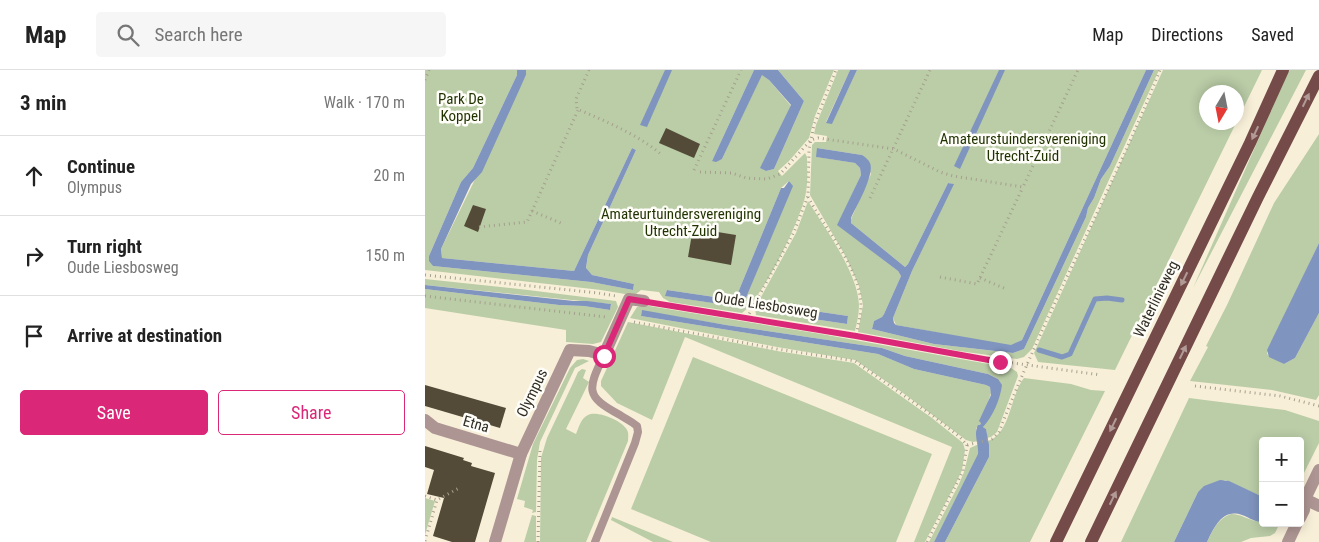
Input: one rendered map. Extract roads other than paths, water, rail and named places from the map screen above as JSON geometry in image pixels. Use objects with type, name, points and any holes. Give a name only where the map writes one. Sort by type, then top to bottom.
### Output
[{"type":"main road","name":"Waterlinieweg","points":[[1056,542],[1242,160],[1283,70]]},
{"type":"main road","points":[[1091,542],[1258,197],[1319,76]]},
{"type":"street","points":[[604,356],[629,299],[644,301]]},
{"type":"street","name":"Olympus","points":[[495,542],[521,454],[570,350],[589,351],[604,356]]},
{"type":"street","name":"Etna","points":[[425,420],[435,428],[521,454]]},
{"type":"street","points":[[1304,510],[1305,499],[1319,470]]},
{"type":"street","points":[[1305,499],[1319,506]]},
{"type":"street","points":[[1288,542],[1295,527]]},
{"type":"lane","points":[[595,542],[638,432],[637,426],[631,421],[594,398],[591,388],[604,356]]},
{"type":"water","points":[[517,70],[526,70],[526,75],[482,172],[471,184],[441,249],[442,258],[574,271],[632,148],[636,150],[588,255],[586,268],[592,275],[634,284],[633,290],[591,282],[433,266],[429,261],[429,256],[461,182],[473,168],[517,75]]},
{"type":"water","points":[[665,70],[672,70],[647,127],[640,125]]},
{"type":"water","points":[[754,70],[778,70],[804,101],[774,169],[766,171],[760,168],[791,105],[769,80],[762,75],[722,159],[716,162],[712,161]]},
{"type":"water","points":[[850,70],[857,70],[832,124],[826,123]]},
{"type":"water","points":[[999,70],[1005,70],[960,169],[954,166]]},
{"type":"water","points":[[1146,70],[1154,70],[1110,166],[1101,179],[1086,217],[1024,349],[1013,353],[934,344],[872,329],[874,321],[884,314],[901,276],[898,271],[837,225],[861,175],[860,168],[855,163],[816,157],[817,148],[862,155],[869,161],[870,175],[851,218],[851,223],[905,267],[948,183],[954,184],[912,271],[893,318],[894,323],[896,325],[1011,345],[1022,340]]},
{"type":"water","points":[[789,181],[793,186],[743,305],[740,307],[665,296],[667,290],[735,300],[781,188],[784,188]]},
{"type":"water","points":[[1319,243],[1319,313],[1295,358],[1284,364],[1269,357],[1267,350]]},
{"type":"water","points":[[425,285],[611,304],[610,310],[559,305],[425,289]]},
{"type":"water","points":[[767,304],[848,316],[847,324],[766,312]]},
{"type":"water","points":[[642,310],[726,325],[882,348],[905,356],[988,374],[998,379],[1002,385],[1000,396],[993,413],[983,427],[986,429],[989,457],[945,542],[934,542],[978,454],[977,429],[991,395],[990,387],[914,369],[878,354],[641,316]]},
{"type":"water","points":[[1220,480],[1229,481],[1259,495],[1259,522],[1242,515],[1229,514],[1220,521],[1207,542],[1174,542],[1198,492],[1204,486]]},
{"type":"waterway","points":[[1039,350],[1062,357],[1070,354],[1095,299],[1122,300]]},
{"type":"park label","name":"Park De Koppel","points":[[461,108]]},
{"type":"park label","name":"Amateurstuindersvereniging Utrecht-Zuid","points":[[1023,148]]},
{"type":"park label","name":"Amateurtuindersvereniging Utrecht-Zuid","points":[[681,222]]}]
